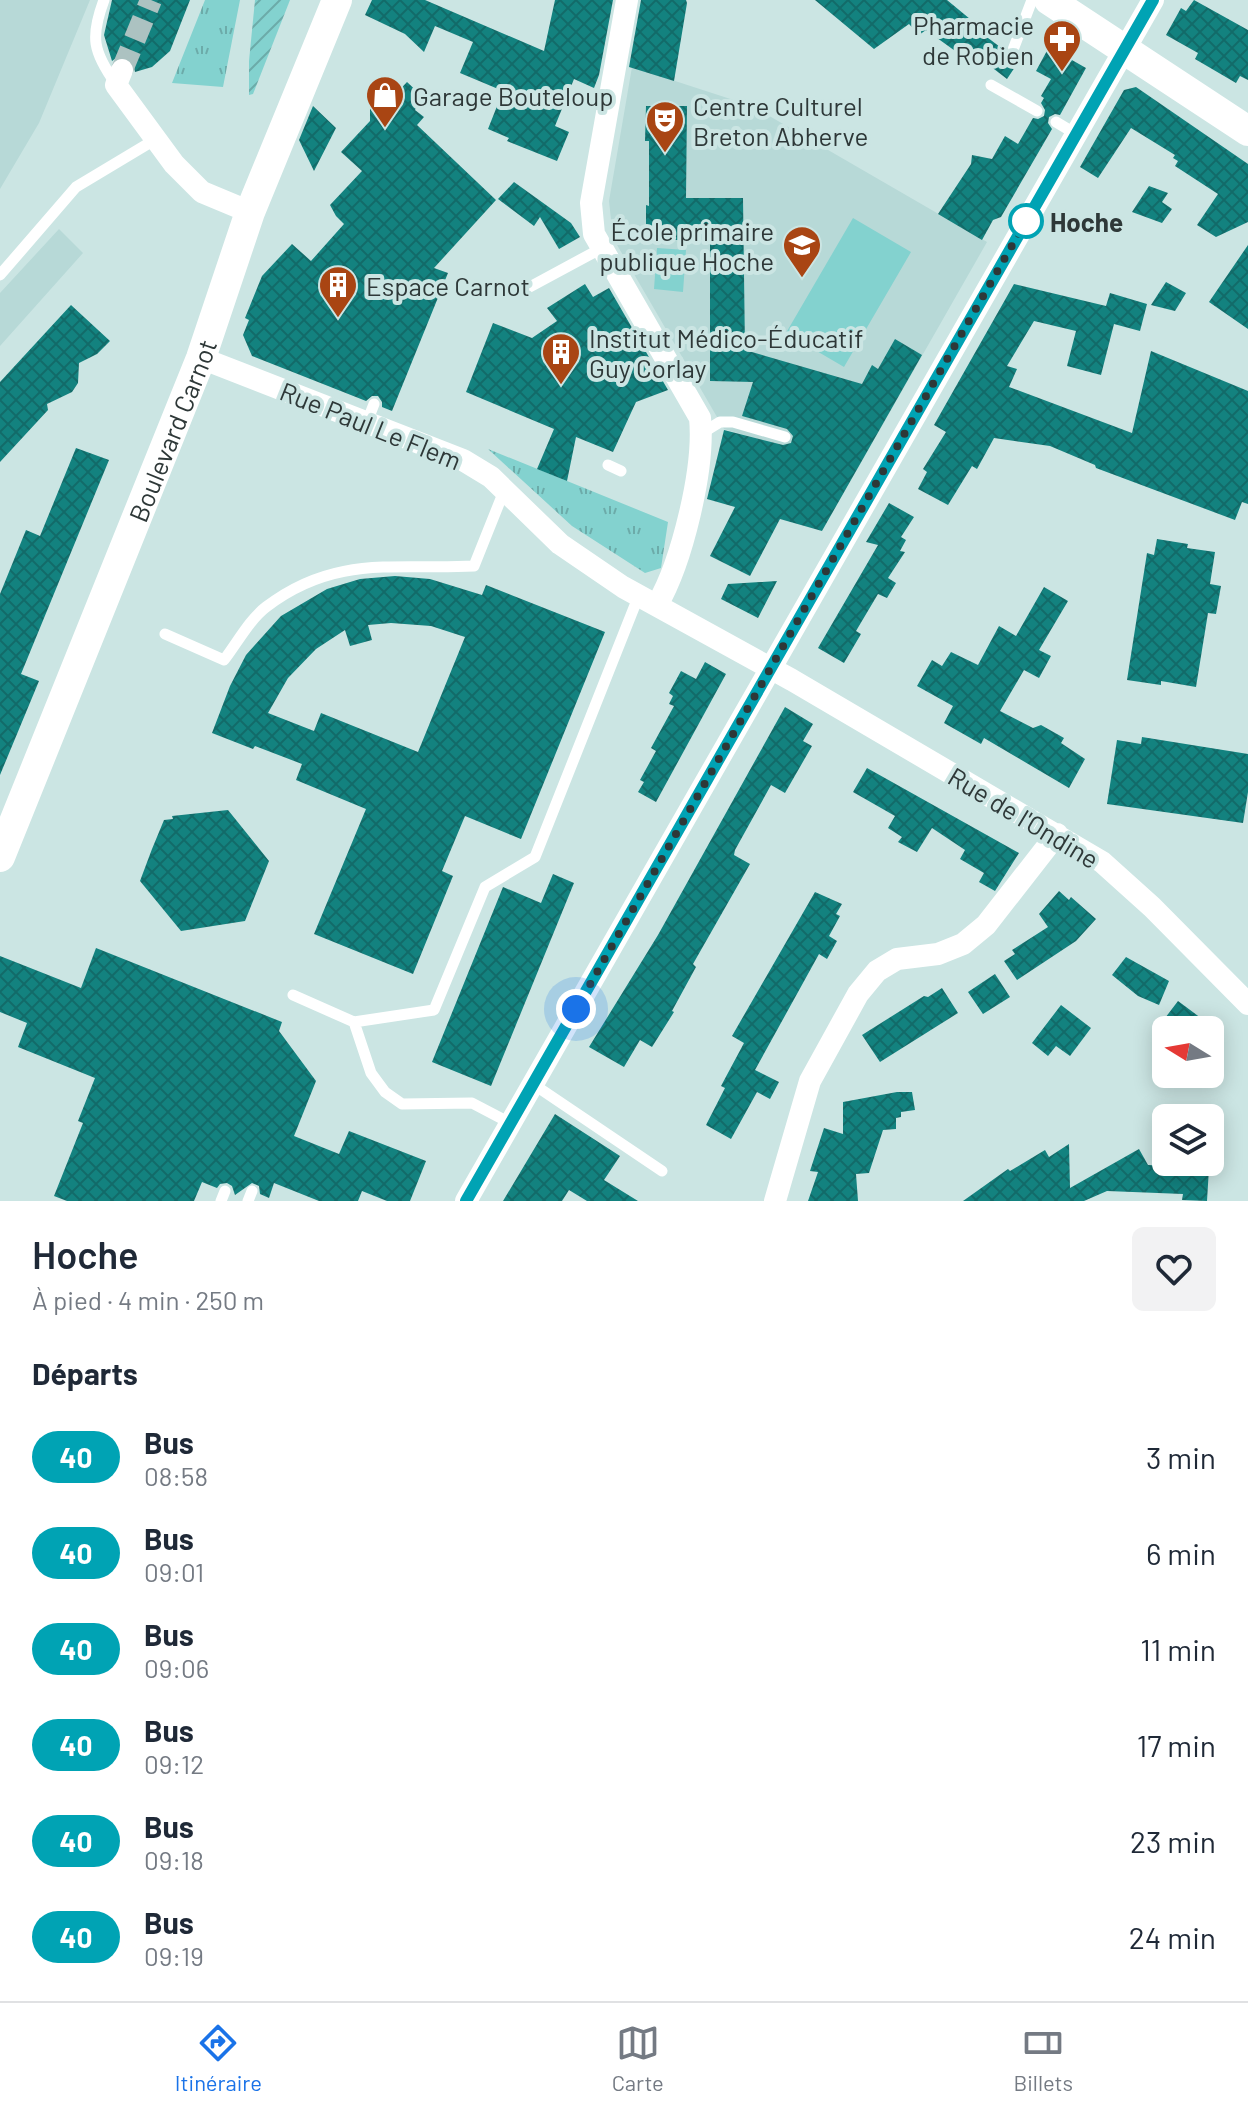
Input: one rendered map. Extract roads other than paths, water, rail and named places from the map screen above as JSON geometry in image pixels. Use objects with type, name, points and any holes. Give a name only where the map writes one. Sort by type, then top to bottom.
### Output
[{"type":"street","name":"Boulevard Carnot","points":[[0,857],[201,358],[250,212],[337,0]]},
{"type":"street","points":[[627,0],[591,203],[594,234],[700,418],[702,433],[693,500],[668,584],[648,600]]},
{"type":"street","points":[[1049,0],[1248,131]]},
{"type":"street","points":[[466,1201],[771,668],[1066,128],[1126,49],[1153,0]]},
{"type":"street","points":[[119,77],[174,164],[202,192],[250,212]]},
{"type":"street","name":"Rue Paul Le Flem","points":[[201,358],[370,413],[463,460],[491,477],[560,544],[648,600],[771,668]]},
{"type":"street","name":"Rue de l'Ondine","points":[[771,668],[1102,862],[1152,907],[1248,1004]]},
{"type":"street","points":[[775,1201],[810,1081],[858,994],[877,971],[897,959],[938,954],[963,944],[986,925],[1057,834]]},
{"type":"lane","points":[[104,0],[96,21],[95,47],[100,61],[119,77]]},
{"type":"lane","points":[[1011,55],[1032,0]]},
{"type":"lane","points":[[991,85],[1037,111]]},
{"type":"lane","points":[[0,275],[76,187],[156,139]]},
{"type":"lane","points":[[526,289],[602,248]]},
{"type":"lane","points":[[702,433],[720,422],[733,422],[785,437]]},
{"type":"lane","points":[[608,465],[621,471]]},
{"type":"lane","points":[[165,634],[224,660],[265,608],[306,583],[346,569],[393,565],[437,568],[474,566],[504,491]]},
{"type":"lane","points":[[293,995],[354,1022],[434,1010],[485,887],[535,857],[648,600]]},
{"type":"lane","points":[[354,1022],[371,1073],[385,1092],[402,1104],[472,1103],[510,1123]]},
{"type":"lane","points":[[533,1084],[662,1171]]},
{"type":"tunnel","points":[[122,70],[151,0]]},
{"type":"place","name":"Pharmacie de Robien","points":[[1062,73]]},
{"type":"place","name":"Garage Bouteloup","points":[[385,129]]},
{"type":"place","name":"Centre Culturel Breton Abherve","points":[[665,154]]},
{"type":"place","name":"Hoche","points":[[1026,221]]},
{"type":"place","name":"École primaire publique Hoche","points":[[802,279]]},
{"type":"place","name":"Espace Carnot","points":[[338,319]]},
{"type":"place","name":"Institut Médico-Éducatif Guy Corlay","points":[[561,386]]}]
